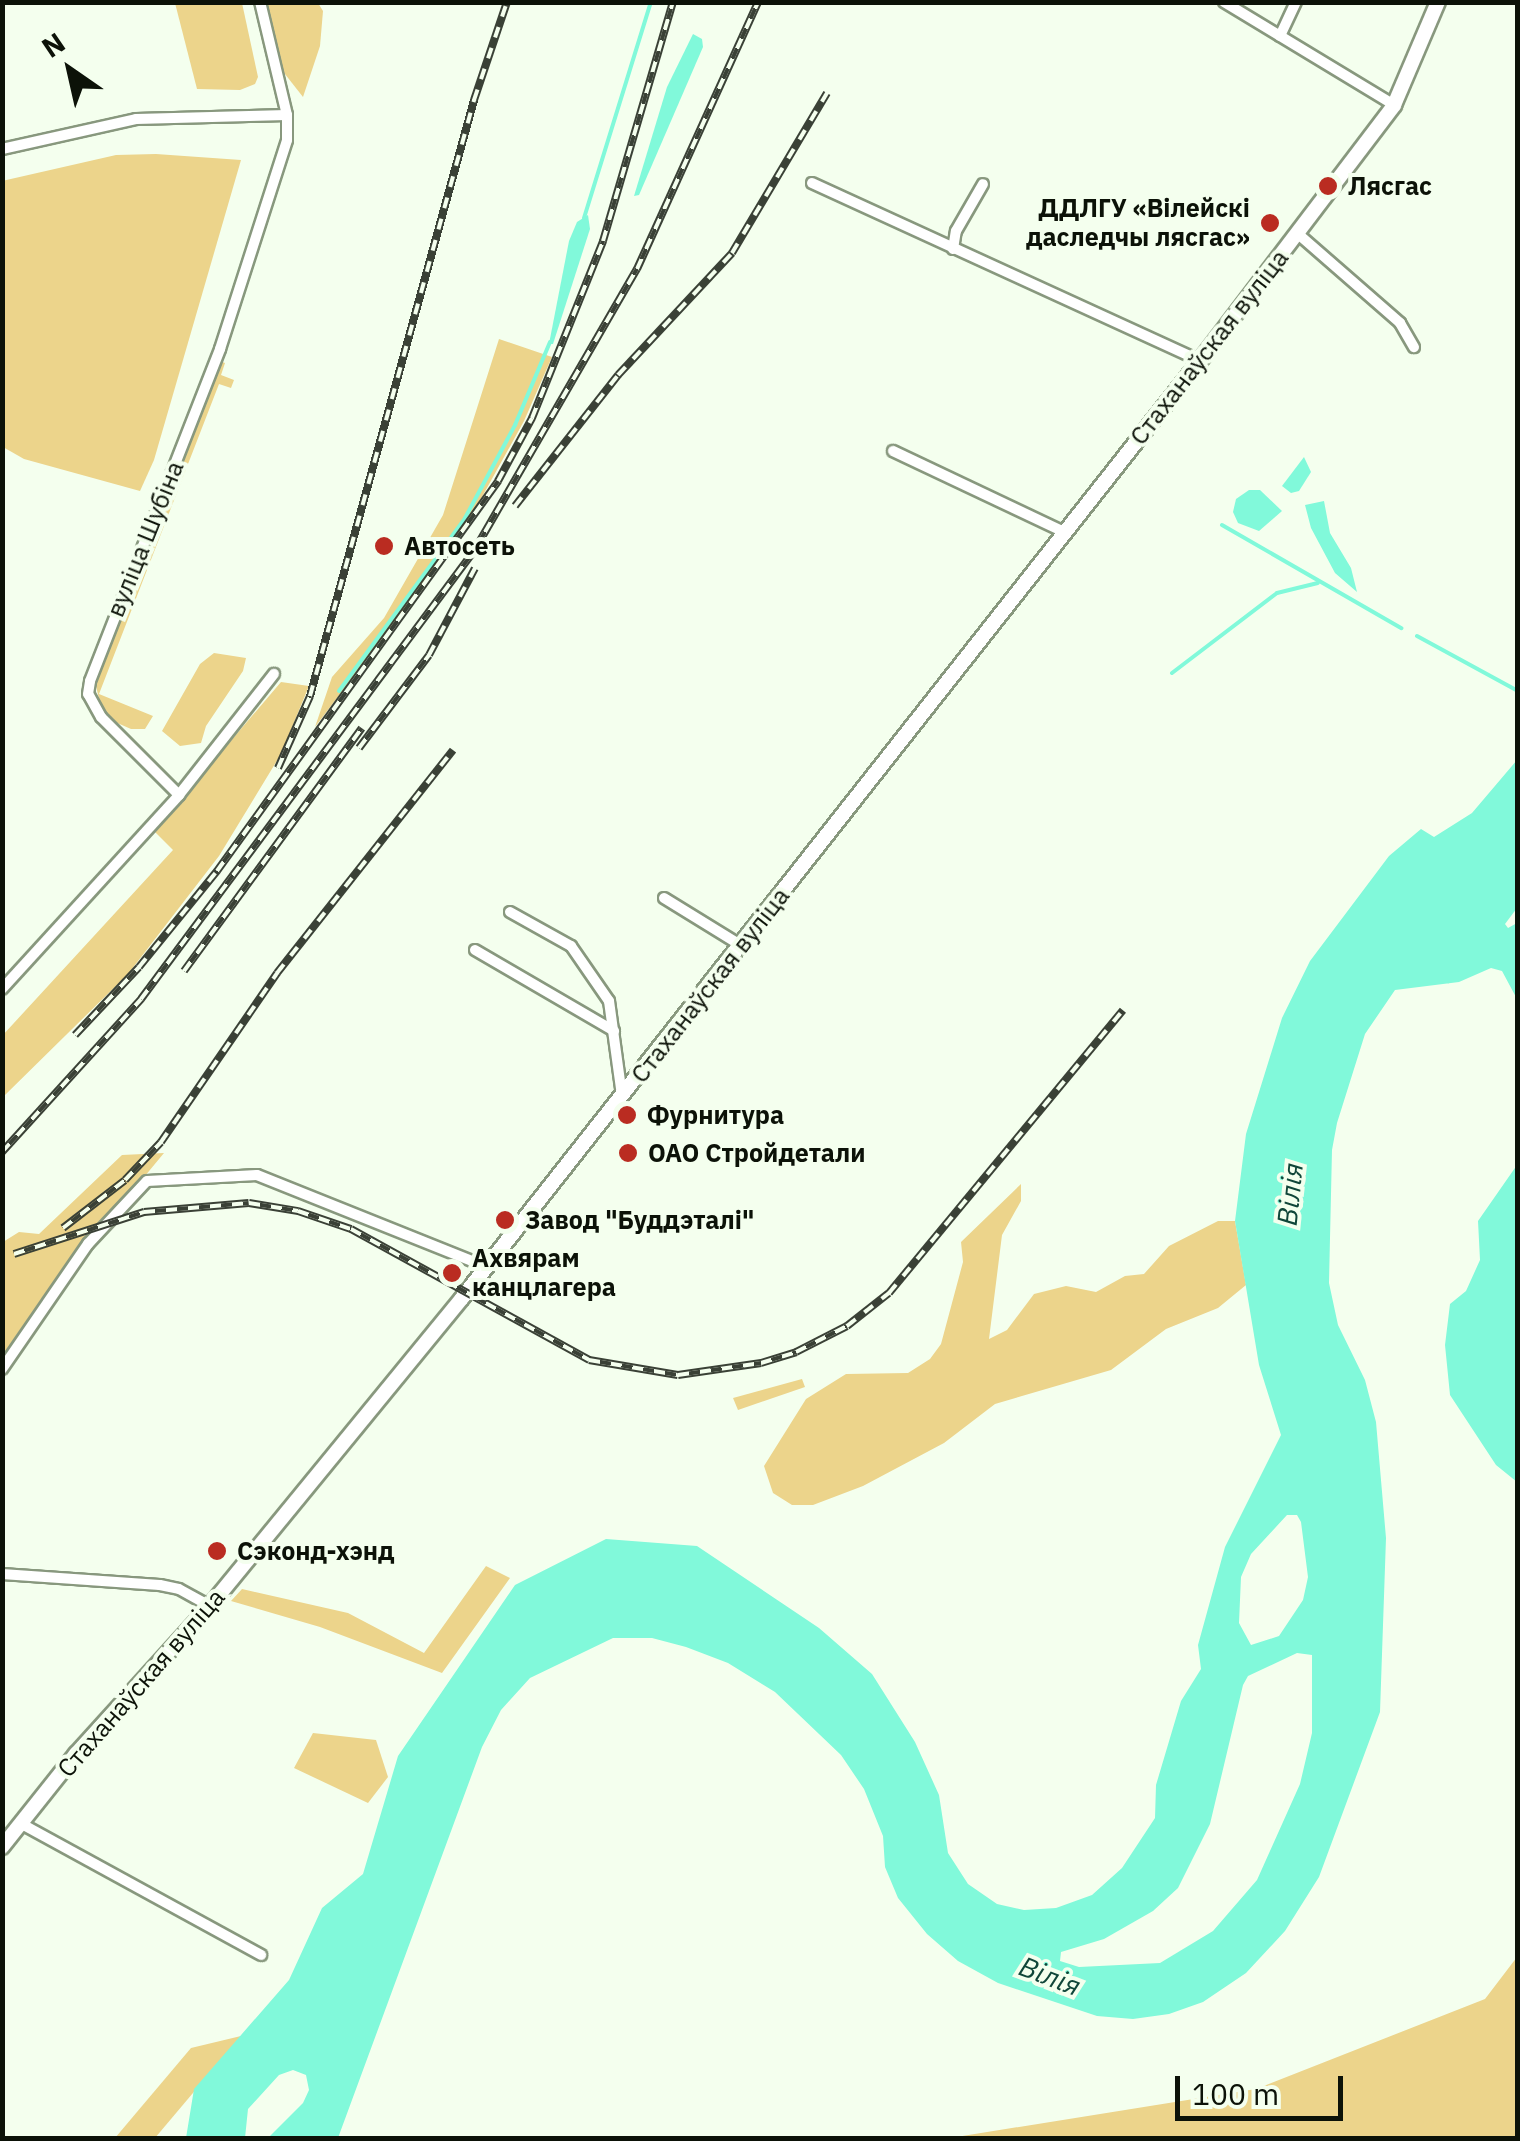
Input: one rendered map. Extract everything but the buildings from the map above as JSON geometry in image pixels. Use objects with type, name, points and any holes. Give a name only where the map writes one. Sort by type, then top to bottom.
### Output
[{"type":"street","name":"вуліца Шубіна","points":[[179,795],[94,708],[90,681],[220,349],[288,140],[287,115],[260,2]]},
{"type":"street","points":[[1224,2],[1394,105]]},
{"type":"street","points":[[1280,36],[1296,2]]},
{"type":"street","name":"Стаханаўская вуліца","points":[[2,1846],[76,1754],[210,1606],[486,1267],[1200,361],[1394,105],[1438,2]]},
{"type":"street","points":[[2,148],[136,118],[287,115]]},
{"type":"street","points":[[812,183],[1200,361]]},
{"type":"street","points":[[954,249],[956,231],[982,184]]},
{"type":"street","points":[[1297,234],[1388,312],[1414,347]]},
{"type":"street","points":[[893,451],[1064,532]]},
{"type":"street","points":[[2,989],[179,795],[274,674]]},
{"type":"street","points":[[664,898],[742,946]]},
{"type":"street","points":[[510,912],[571,946],[609,1001],[622,1097]]},
{"type":"street","points":[[474,950],[614,1031]]},
{"type":"street","points":[[2,1368],[88,1244],[146,1181],[257,1175],[486,1267]]},
{"type":"street","points":[[2,1574],[170,1586],[210,1606]]},
{"type":"street","points":[[20,1823],[261,1955]]},
{"type":"shaded area","points":[[175,3],[242,3],[258,77],[255,84],[240,90],[197,89]]},
{"type":"shaded area","points":[[267,3],[318,3],[323,11],[320,46],[303,97],[281,69]]},
{"type":"shaded area","points":[[116,155],[241,160],[154,460],[140,491],[24,459],[3,447],[2,181]]},
{"type":"shaded area","points":[[499,339],[552,357],[524,421],[462,533],[315,727],[332,677],[384,618],[443,515]]},
{"type":"shaded area","points":[[220,361],[225,363],[221,375],[234,380],[231,388],[219,384],[99,694],[153,716],[145,729],[131,729],[115,722],[101,707],[95,682]]},
{"type":"shaded area","points":[[214,653],[246,658],[243,671],[206,726],[201,743],[180,746],[162,731],[200,664]]},
{"type":"shaded area","points":[[281,682],[309,686],[281,754],[219,856],[128,974],[3,1097],[2,1036],[173,850],[154,831]]},
{"type":"shaded area","points":[[164,1153],[101,1229],[77,1248],[3,1357],[3,1242],[19,1232],[39,1234],[122,1155]]},
{"type":"shaded area","points":[[1021,1184],[1021,1201],[1002,1235],[989,1339],[1007,1330],[1034,1294],[1066,1286],[1096,1292],[1125,1276],[1144,1274],[1169,1246],[1218,1221],[1235,1221],[1246,1285],[1218,1308],[1166,1329],[1111,1370],[995,1404],[944,1443],[863,1486],[813,1505],[792,1505],[773,1493],[764,1466],[806,1399],[846,1374],[908,1373],[930,1359],[941,1344],[963,1262],[961,1242]]},
{"type":"shaded area","points":[[802,1379],[805,1387],[738,1410],[733,1398]]},
{"type":"shaded area","points":[[486,1566],[510,1578],[442,1673],[320,1627],[231,1601],[242,1589],[348,1613],[424,1653]]},
{"type":"shaded area","points":[[313,1733],[376,1740],[388,1777],[368,1803],[294,1768]]},
{"type":"shaded area","points":[[1517,1957],[1517,2138],[950,2138],[1256,2089],[1485,1999]]},
{"type":"shaded area","points":[[241,2036],[155,2138],[115,2138],[191,2048]]},
{"type":"water","points":[[693,34],[702,39],[703,47],[639,195],[634,196],[667,87]]},
{"type":"water","points":[[588,215],[590,229],[553,344],[549,344],[569,241],[577,222]]},
{"type":"water","points":[[1304,457],[1311,472],[1299,491],[1291,493],[1282,486]]},
{"type":"water","points":[[1249,490],[1260,490],[1282,511],[1259,531],[1238,523],[1233,512],[1236,499]]},
{"type":"water","points":[[1324,501],[1330,533],[1351,568],[1357,592],[1335,573],[1311,528],[1305,505]]},
{"type":"water","name":"Вілія","points":[[1517,760],[1517,908],[1505,924],[1508,928],[1517,923],[1517,999],[1502,971],[1491,968],[1459,982],[1395,990],[1365,1034],[1332,1150],[1329,1283],[1338,1325],[1365,1380],[1376,1422],[1386,1538],[1380,1712],[1319,1877],[1285,1931],[1246,1973],[1203,2002],[1169,2014],[1133,2019],[1097,2016],[998,1983],[958,1961],[927,1934],[898,1898],[885,1867],[883,1836],[864,1789],[841,1755],[775,1692],[728,1663],[686,1647],[652,1638],[613,1638],[530,1678],[501,1710],[482,1747],[338,2138],[268,2138],[303,2103],[309,2090],[306,2075],[293,2070],[279,2075],[248,2109],[245,2138],[186,2138],[194,2089],[289,1980],[322,1908],[363,1874],[398,1756],[515,1585],[606,1539],[697,1546],[819,1628],[872,1674],[915,1742],[939,1795],[948,1853],[968,1884],[997,1904],[1024,1910],[1056,1908],[1092,1895],[1122,1868],[1155,1818],[1156,1785],[1181,1701],[1201,1669],[1198,1645],[1225,1547],[1281,1435],[1259,1365],[1235,1221],[1246,1134],[1282,1018],[1310,961],[1389,856],[1421,829],[1434,837],[1472,813]],"holes":[[[1287,1515],[1297,1515],[1301,1522],[1308,1577],[1303,1600],[1279,1636],[1251,1645],[1239,1623],[1241,1577],[1251,1554]],[[1297,1653],[1312,1655],[1312,1733],[1300,1784],[1257,1880],[1213,1931],[1160,1963],[1079,1967],[1060,1961],[1061,1952],[1104,1939],[1153,1911],[1178,1888],[1210,1824],[1243,1685],[1248,1676]]]},
{"type":"water","points":[[1517,1165],[1517,1482],[1496,1465],[1450,1395],[1445,1345],[1450,1304],[1466,1291],[1480,1260],[1478,1221]]},
{"type":"waterway","points":[[584,218],[651,2]]},
{"type":"waterway","points":[[339,691],[465,518],[515,425],[550,342]]},
{"type":"waterway","points":[[1222,525],[1401,628]]},
{"type":"waterway","points":[[1172,673],[1277,593],[1318,583]]},
{"type":"waterway","points":[[1417,636],[1518,691]]},
{"type":"railway","points":[[278,768],[310,696],[474,100],[507,2]]},
{"type":"railway","points":[[75,1035],[139,967],[217,871],[498,481],[532,418],[603,241],[673,2]]},
{"type":"railway","points":[[2,1152],[141,999],[474,551],[637,269],[758,2]]},
{"type":"railway","points":[[515,506],[618,375],[732,253],[827,93]]},
{"type":"railway","points":[[359,748],[429,655],[475,568]]},
{"type":"railway","points":[[184,971],[362,728]]},
{"type":"railway","points":[[63,1228],[125,1180],[161,1142],[277,973],[453,750]]},
{"type":"railway","points":[[14,1254],[144,1212],[249,1203],[298,1211],[351,1229],[589,1360],[678,1375],[761,1363],[796,1352],[847,1326],[889,1293],[1123,1010]]},
{"type":"place","name":"Лясгас","points":[[1328,186]]},
{"type":"place","name":"ДДЛГУ «Вілейскі даследчы лясгас»","points":[[1270,223]]},
{"type":"place","name":"Автосеть","points":[[384,546]]},
{"type":"place","name":"Фурнитура","points":[[627,1115]]},
{"type":"place","name":"ОАО Стройдетали","points":[[628,1153]]},
{"type":"place","name":"Завод \"Буддэталі\"","points":[[505,1220]]},
{"type":"place","name":"Ахвярам канцлагера","points":[[452,1273]]},
{"type":"place","name":"Сэконд-хэнд","points":[[217,1551]]}]
